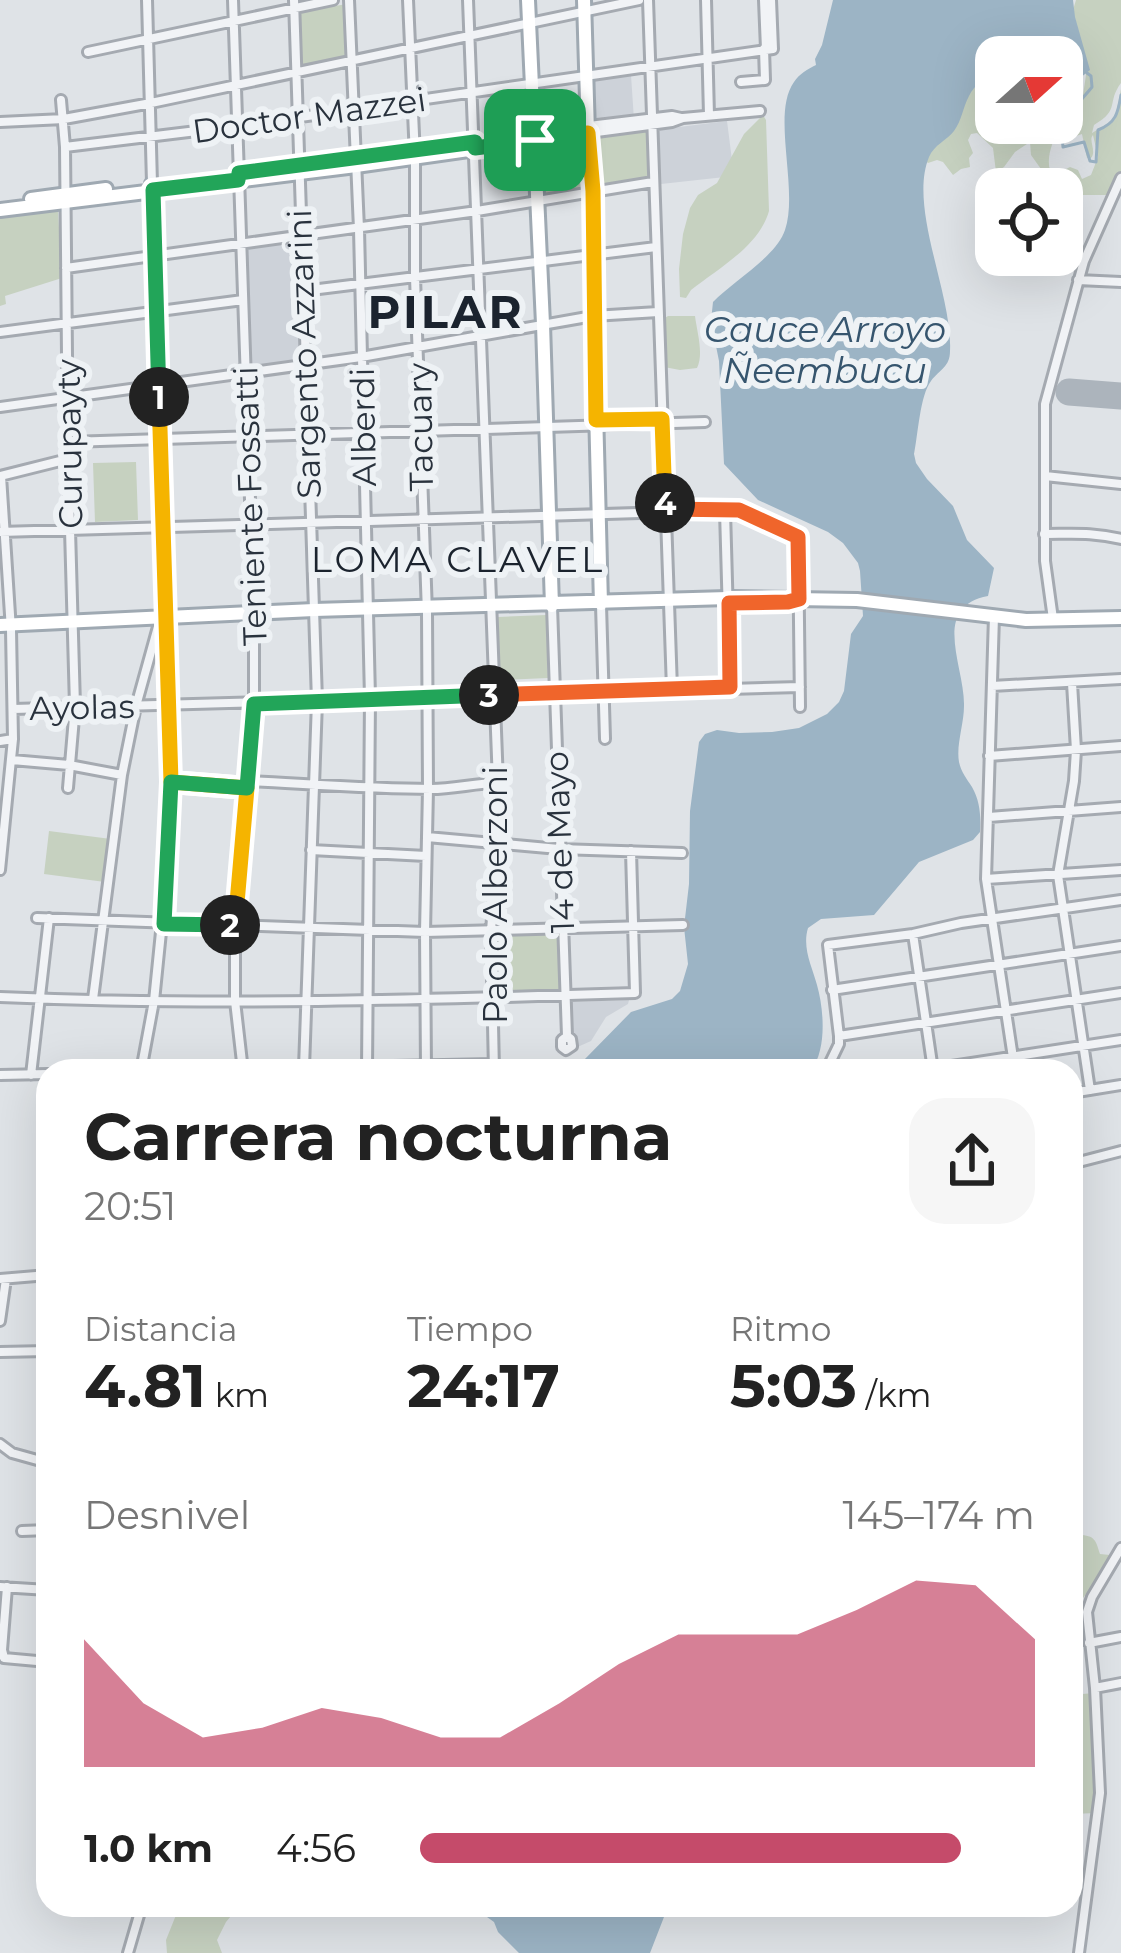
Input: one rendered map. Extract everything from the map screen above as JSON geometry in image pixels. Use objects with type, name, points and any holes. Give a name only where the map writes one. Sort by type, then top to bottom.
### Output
[{"type":"main road","name":"14 de Mayo","points":[[528,0],[552,604]]},
{"type":"main road","points":[[584,6],[593,191],[601,603]]},
{"type":"main road","points":[[0,206],[588,130]]},
{"type":"main road","points":[[153,186],[164,620]]},
{"type":"main road","points":[[5,628],[314,612],[799,599],[857,600],[1053,621],[1121,618]]},
{"type":"street","points":[[148,0],[153,186]]},
{"type":"street","name":"Teniente Fossatti","points":[[233,0],[254,615],[254,704],[235,926],[235,1001],[242,1059]]},
{"type":"street","points":[[88,52],[294,4],[334,0]]},
{"type":"street","name":"Alberdi","points":[[349,0],[369,611],[367,1059]]},
{"type":"street","name":"Tacuary","points":[[407,0],[429,696],[426,1059]]},
{"type":"street","name":"Paolo Alberzoni","points":[[468,0],[498,783],[491,931],[494,1059]]},
{"type":"street","points":[[0,122],[64,119],[151,103],[529,25],[584,6],[643,0],[672,689]]},
{"type":"street","points":[[706,0],[709,115]]},
{"type":"street","points":[[741,82],[765,80],[768,0]]},
{"type":"street","name":"Sargento Azzarini","points":[[294,4],[317,700],[305,1059]]},
{"type":"street","name":"Doctor Mazzei","points":[[65,147],[767,49]]},
{"type":"street","name":"Curupayty","points":[[61,100],[75,706],[68,788]]},
{"type":"street","points":[[588,130],[760,111]]},
{"type":"street","points":[[1053,621],[1044,534],[1045,404],[1089,247],[1121,178]]},
{"type":"street","points":[[66,268],[359,229],[653,182]]},
{"type":"street","points":[[303,291],[656,247]]},
{"type":"street","points":[[1078,280],[1121,282]]},
{"type":"street","points":[[0,332],[243,300]]},
{"type":"street","points":[[0,407],[361,358],[593,316],[658,312]]},
{"type":"street","points":[[69,440],[705,420]]},
{"type":"street","points":[[0,870],[13,709],[0,476],[68,459]]},
{"type":"street","points":[[1045,476],[1121,484]]},
{"type":"street","points":[[730,687],[728,510],[737,499]]},
{"type":"street","points":[[2,532],[666,510],[749,513],[796,534],[800,707]]},
{"type":"street","points":[[1044,534],[1080,531],[1121,539]]},
{"type":"street","points":[[601,603],[605,739]]},
{"type":"street","name":"14 de Mayo","points":[[552,604],[567,1036]]},
{"type":"street","points":[[994,616],[986,879],[1014,1059]]},
{"type":"street","points":[[93,999],[122,775],[136,706],[164,620]]},
{"type":"street","points":[[142,1059],[164,924],[171,782],[164,620]]},
{"type":"street","points":[[992,686],[1121,679]]},
{"type":"street","points":[[1072,683],[1076,750],[1058,874],[1090,1090]]},
{"type":"street","name":"Ayolas","points":[[13,709],[800,687]]},
{"type":"street","name":"Ayolas","points":[[0,741],[13,740]]},
{"type":"street","points":[[989,756],[1121,746]]},
{"type":"street","points":[[12,760],[122,775]]},
{"type":"street","points":[[171,782],[428,789],[498,783]]},
{"type":"street","points":[[989,817],[1121,807]]},
{"type":"street","points":[[427,837],[560,849],[682,853]]},
{"type":"street","points":[[311,850],[426,856]]},
{"type":"street","points":[[0,997],[308,1001],[635,993],[631,851]]},
{"type":"street","points":[[986,879],[1121,870]]},
{"type":"street","points":[[832,1059],[839,1036],[828,945],[1121,900]]},
{"type":"street","points":[[37,918],[424,932],[683,925]]},
{"type":"street","points":[[31,1075],[49,918]]},
{"type":"street","points":[[913,934],[931,1059]]},
{"type":"street","points":[[832,990],[1121,946]]},
{"type":"street","points":[[839,1036],[1121,994]]},
{"type":"street","points":[[996,1059],[1121,1040]]},
{"type":"street","points":[[0,1075],[36,1075]]},
{"type":"street","points":[[1083,1091],[1121,1085]]},
{"type":"street","points":[[1083,1161],[1121,1151]]},
{"type":"street","points":[[0,1321],[3,1279],[36,1276]]},
{"type":"street","points":[[0,1352],[36,1351]]},
{"type":"street","points":[[0,1444],[36,1460]]},
{"type":"street","points":[[22,1531],[36,1530]]},
{"type":"street","points":[[1083,1916],[1099,1815],[1088,1605],[1121,1548]]},
{"type":"street","points":[[36,1589],[4,1587],[2,1651],[4,1658],[36,1661]]},
{"type":"street","points":[[1089,1643],[1121,1637]]},
{"type":"street","points":[[1095,1688],[1121,1683]]},
{"type":"street","points":[[128,1953],[138,1917]]},
{"type":"street","points":[[1079,1953],[1083,1917]]},
{"type":"shaded area","points":[[631,75],[634,120],[594,123],[592,80]]},
{"type":"shaded area","points":[[727,121],[734,176],[661,184],[655,130]]},
{"type":"shaded area","points":[[296,240],[302,363],[249,370],[241,246]]},
{"type":"shaded area","points":[[629,1000],[606,1017],[591,1041],[573,1049],[572,1002]]},
{"type":"green space","points":[[1076,0],[1121,0],[1121,83],[1110,110],[1092,133],[1115,119],[1121,89],[1117,195],[1083,195],[1083,179],[1091,175],[1098,157],[1093,135],[1091,158],[1087,158],[1083,139],[1083,36],[1078,36],[1073,10]]},
{"type":"green space","points":[[347,4],[349,59],[300,68],[298,12]]},
{"type":"green space","points":[[975,87],[975,133],[968,140],[973,153],[970,167],[953,175],[943,162],[928,163],[923,158],[961,100]]},
{"type":"green space","points":[[763,115],[769,211],[764,224],[737,255],[686,298],[680,297],[679,269],[690,208],[698,195],[717,183],[744,134]]},
{"type":"green space","points":[[647,129],[648,178],[592,187],[590,137]]},
{"type":"green space","points":[[585,137],[586,188],[539,196],[535,143]]},
{"type":"green space","points":[[989,144],[1027,144],[1002,168],[996,168]]},
{"type":"green space","points":[[1030,144],[1053,144],[1050,168],[1040,168]]},
{"type":"green space","points":[[58,211],[62,278],[5,296],[6,304],[0,306],[0,217]]},
{"type":"green space","points":[[695,316],[700,350],[697,368],[664,367],[663,319]]},
{"type":"green space","points":[[136,462],[138,520],[95,522],[93,463]]},
{"type":"green space","points":[[546,615],[548,678],[500,680],[498,617]]},
{"type":"green space","points":[[49,831],[111,839],[105,882],[44,874]]},
{"type":"green space","points":[[560,934],[562,993],[499,995],[496,935]]},
{"type":"green space","points":[[1083,1536],[1092,1538],[1100,1554],[1110,1555],[1111,1561],[1083,1598]]},
{"type":"green space","points":[[1094,1693],[1097,1813],[1083,1814],[1083,1694]]},
{"type":"green space","points":[[175,1917],[230,1917],[217,1940],[222,1953],[167,1953],[166,1940]]},
{"type":"water","name":"Cauce Arroyo Ñeembucu","points":[[833,0],[1073,0],[1080,36],[975,36],[975,88],[954,131],[931,153],[924,178],[927,226],[945,304],[950,356],[924,396],[914,454],[927,479],[953,506],[967,540],[994,568],[988,596],[970,602],[955,625],[964,706],[959,762],[977,798],[980,832],[973,840],[919,862],[874,915],[821,919],[808,928],[807,950],[822,1017],[817,1059],[585,1059],[631,1012],[672,999],[680,991],[688,964],[684,927],[699,742],[717,730],[772,732],[799,728],[827,714],[844,691],[851,634],[863,616],[858,563],[843,543],[758,500],[724,464],[719,361],[711,321],[713,302],[764,259],[785,230],[789,194],[785,113],[794,82],[816,65]]},
{"type":"water","name":"Cauce Arroyo Ñeembucu","points":[[1083,45],[1090,70],[1083,76]]},
{"type":"water","points":[[487,1917],[664,1917],[650,1953],[519,1953]]},
{"type":"waterway","points":[[1087,73],[1092,87],[1067,121],[1063,147],[1084,142],[1090,161],[1096,162],[1098,130],[1115,117],[1121,95]]},
{"type":"runway","points":[[1069,392],[1121,396]]},
{"type":"district","name":"PILAR","points":[[446,311]]},
{"type":"district","name":"LOMA CLAVEL","points":[[458,559]]},
{"type":"route","points":[[535,140],[475,148],[475,142],[298,165],[239,173],[238,180],[153,190],[171,782],[247,788],[235,926],[164,924],[171,782],[247,788],[254,704],[730,687],[729,603],[799,599],[796,534],[739,510],[666,509],[662,419],[596,420],[588,133],[535,140]]}]
